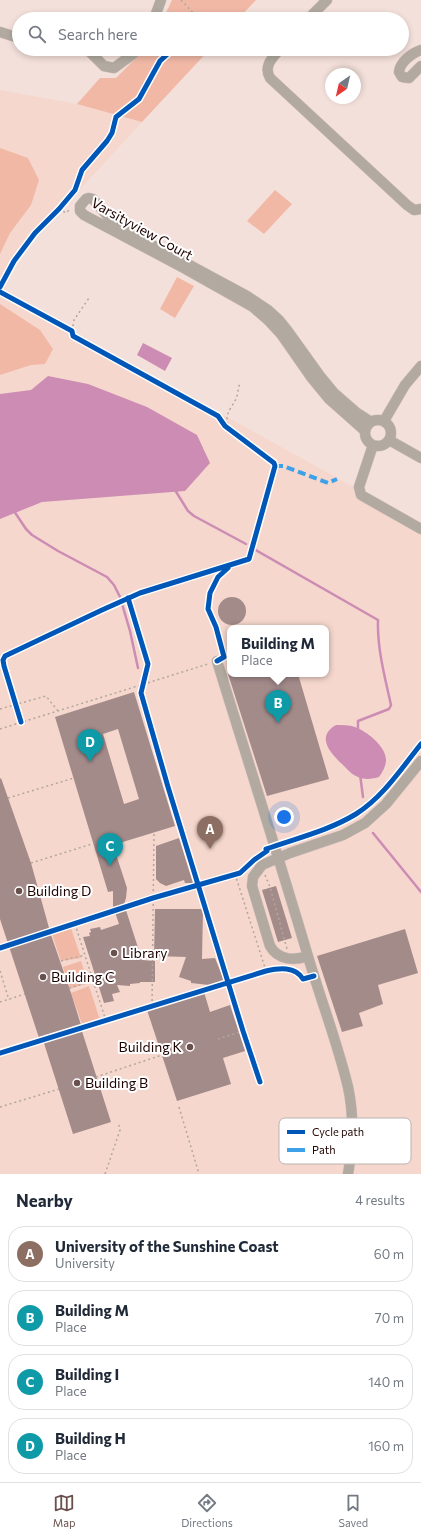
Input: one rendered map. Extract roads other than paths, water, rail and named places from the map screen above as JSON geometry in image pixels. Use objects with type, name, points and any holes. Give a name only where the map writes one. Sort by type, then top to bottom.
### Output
[{"type":"street","points":[[157,12],[161,0]]},
{"type":"street","points":[[315,12],[327,0]]},
{"type":"street","points":[[0,32],[12,36]]},
{"type":"street","points":[[421,50],[411,55],[400,66],[398,72],[401,76],[408,78],[412,76],[421,66]]},
{"type":"street","points":[[94,56],[104,66],[114,68],[130,56]]},
{"type":"street","points":[[275,56],[268,65],[267,72],[271,79],[407,206],[414,210],[421,209]]},
{"type":"street","name":"Varsityview Court","points":[[118,229],[200,274],[247,296],[268,310],[279,320],[284,332],[311,377],[329,400],[365,431]]},
{"type":"street","name":"Varsityview Court","points":[[284,332],[334,393],[357,414],[371,422]]},
{"type":"street","points":[[384,421],[405,385],[421,366]]},
{"type":"street","points":[[375,420],[384,421],[391,430],[391,437],[382,446],[373,445],[367,440],[365,431],[368,424],[371,422],[375,420]]},
{"type":"street","points":[[389,440],[421,458]]},
{"type":"street","points":[[373,445],[359,487],[361,495],[421,529]]},
{"type":"street","points":[[217,661],[308,956],[332,1028],[348,1087],[352,1118]]},
{"type":"street","points":[[308,956],[297,960],[286,958],[277,955],[270,946],[252,886],[253,877],[258,868],[290,853],[343,836],[365,822],[386,804],[421,761]]},
{"type":"street","points":[[348,1174],[350,1164]]},
{"type":"waterway","points":[[175,490],[188,511],[194,516],[246,544]]},
{"type":"waterway","points":[[14,511],[32,535],[58,551],[107,577],[114,585],[120,597],[130,631],[138,668]]},
{"type":"waterway","points":[[254,549],[378,620],[380,652],[391,705],[389,709],[358,721],[358,731]]},
{"type":"waterway","points":[[360,774],[363,797]]},
{"type":"waterway","points":[[373,833],[421,892]]},
{"type":"place","name":"Building M","points":[[278,723]]},
{"type":"place","name":"Building H","points":[[90,762]]},
{"type":"place","name":"University of the Sunshine Coast","points":[[210,849]]},
{"type":"place","name":"Building I","points":[[110,866]]},
{"type":"place","name":"Building D","points":[[19,891]]},
{"type":"place","name":"Library","points":[[114,953]]},
{"type":"place","name":"Building C","points":[[43,977]]},
{"type":"place","name":"Building K","points":[[190,1047]]},
{"type":"place","name":"Building B","points":[[77,1083]]}]
